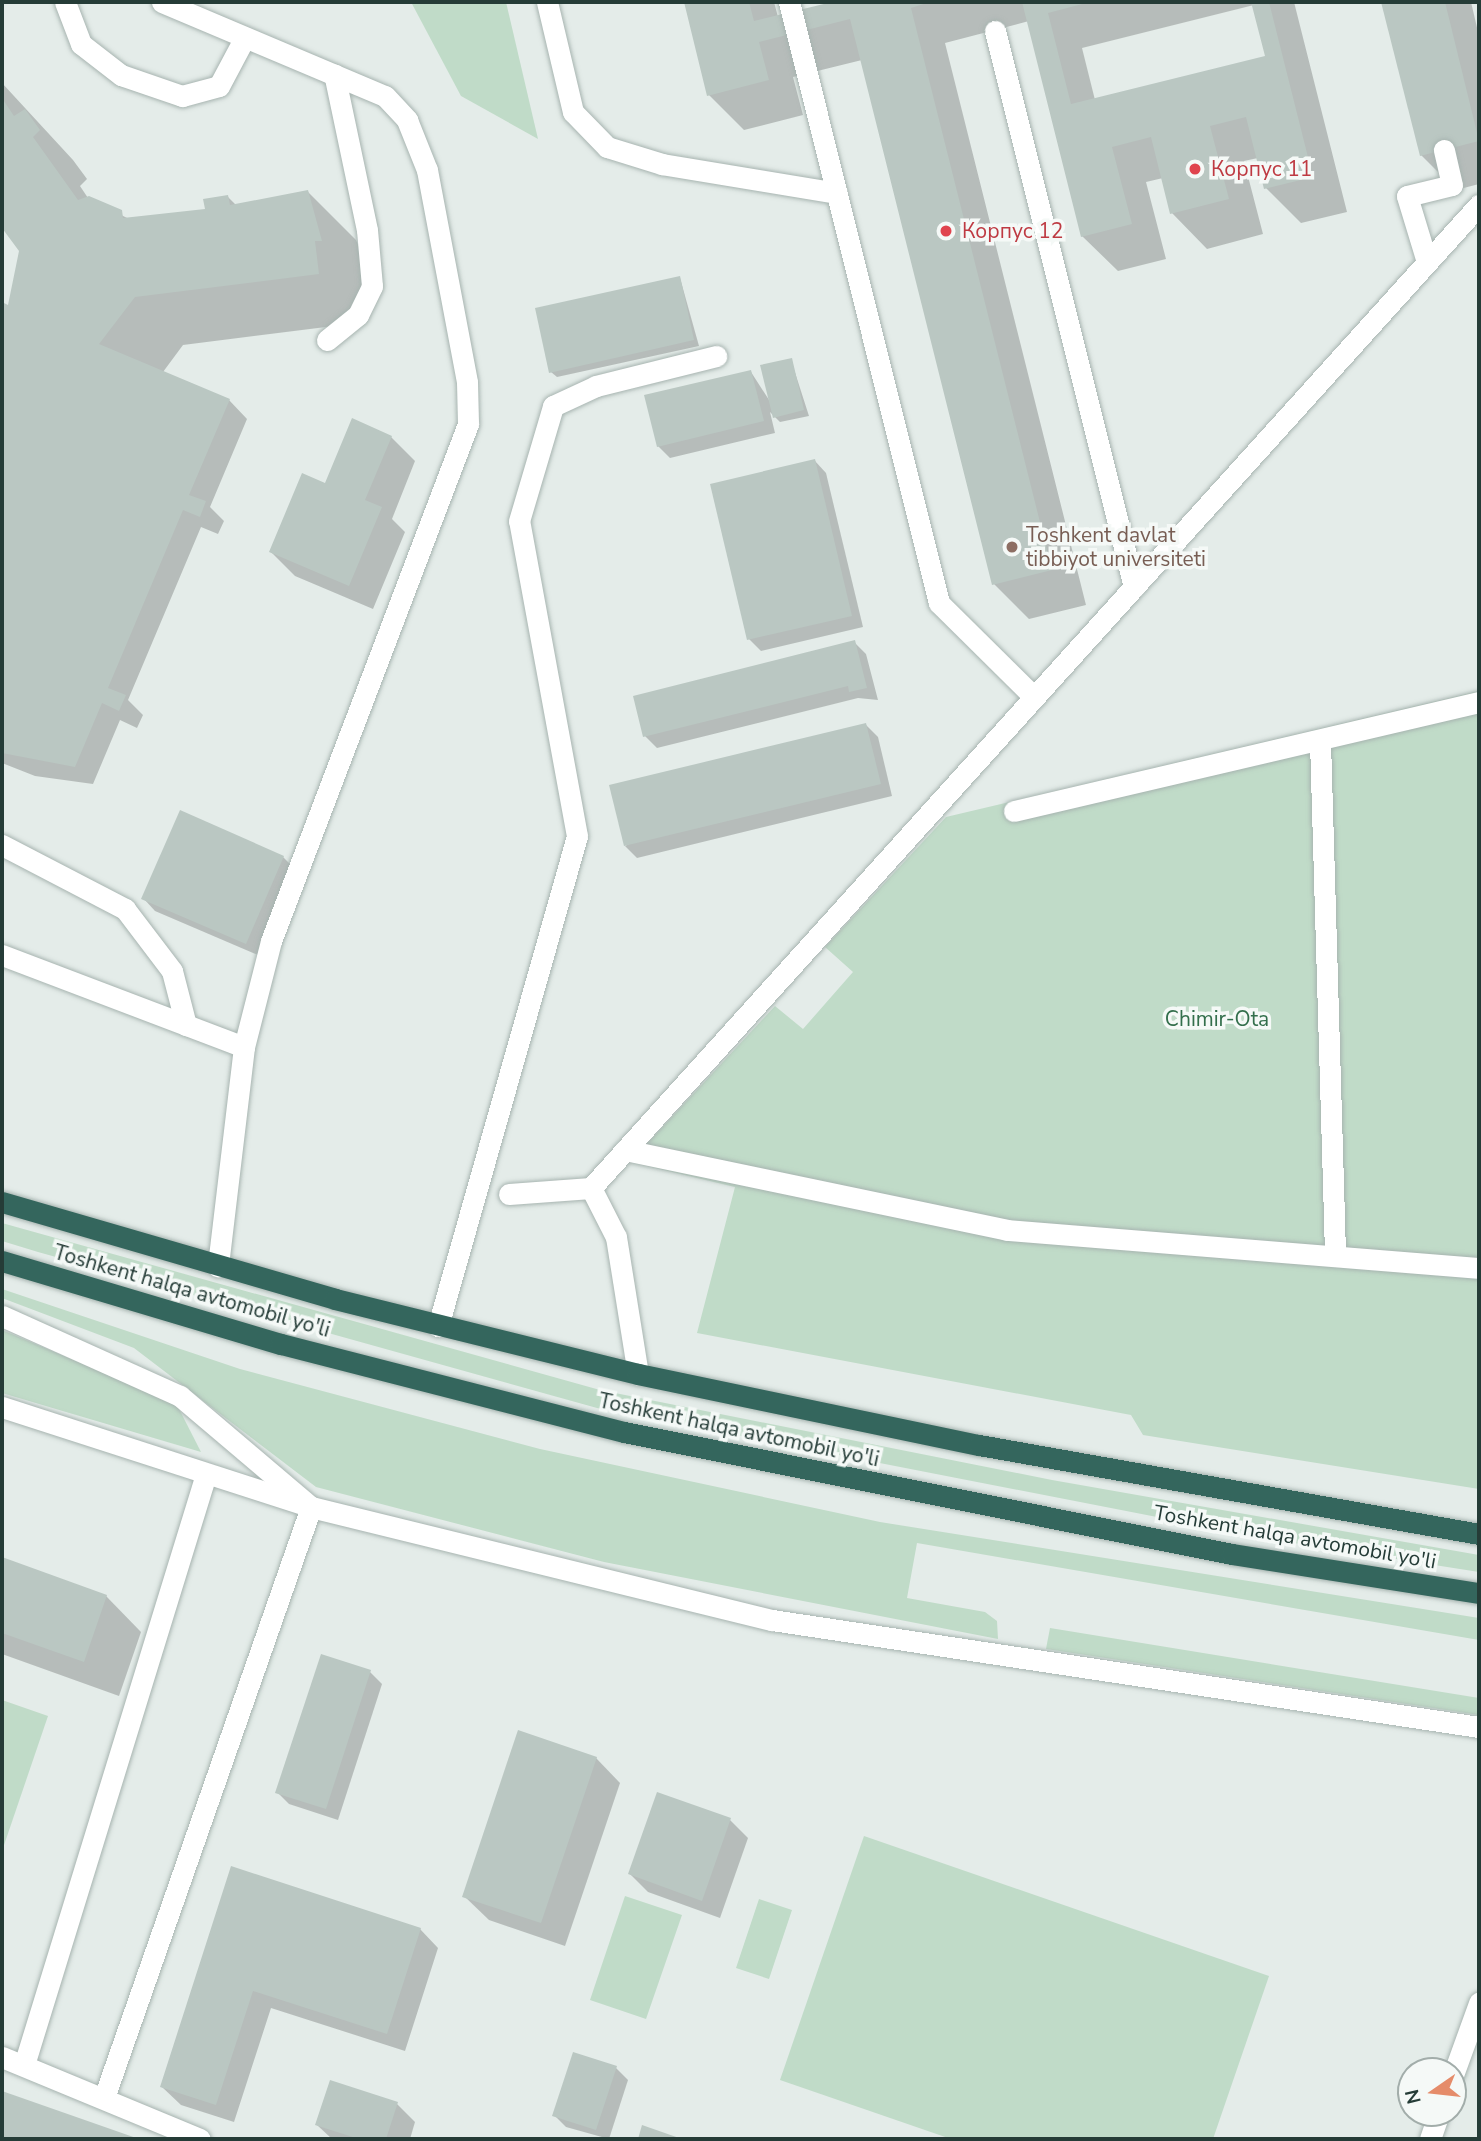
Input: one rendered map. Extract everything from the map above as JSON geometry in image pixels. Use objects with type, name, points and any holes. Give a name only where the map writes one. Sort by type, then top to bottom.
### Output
[{"type":"highway","name":"Toshkent halqa avtomobil yo'li","points":[[2,1202],[218,1266],[438,1326],[638,1374],[979,1445],[1479,1534]]},
{"type":"highway","name":"Toshkent halqa avtomobil yo'li","points":[[2,1261],[281,1344],[624,1432],[1232,1554],[1479,1593]]},
{"type":"lane","points":[[65,2],[81,44],[121,75],[182,96],[219,86],[244,37]]},
{"type":"lane","points":[[162,2],[386,96],[407,120],[427,170],[467,382],[468,424],[271,941],[244,1046],[218,1266]]},
{"type":"lane","points":[[547,2],[573,112],[607,147],[662,164],[837,193]]},
{"type":"lane","points":[[789,2],[939,603],[1034,697]]},
{"type":"lane","points":[[995,31],[1134,587]]},
{"type":"lane","points":[[327,340],[358,315],[372,286],[367,230],[334,74]]},
{"type":"lane","points":[[1427,262],[1407,196],[1452,185],[1444,150]]},
{"type":"lane","points":[[509,1194],[591,1188],[1479,205]]},
{"type":"lane","points":[[438,1326],[577,836],[519,521],[553,406],[596,386],[716,356]]},
{"type":"lane","points":[[1014,811],[1479,702]]},
{"type":"lane","points":[[1320,741],[1335,1253]]},
{"type":"lane","points":[[2,845],[125,909],[172,971],[186,1025]]},
{"type":"lane","points":[[2,955],[244,1046]]},
{"type":"lane","points":[[625,1150],[1007,1230],[1335,1253],[1479,1268]]},
{"type":"lane","points":[[591,1188],[616,1237],[638,1374]]},
{"type":"lane","points":[[2,1316],[180,1396],[311,1507]]},
{"type":"lane","points":[[2,1407],[311,1507],[772,1620],[1479,1727]]},
{"type":"lane","points":[[24,2065],[206,1474]]},
{"type":"lane","points":[[105,2095],[311,1507]]},
{"type":"lane","points":[[1460,2057],[1479,2003]]},
{"type":"lane","points":[[2,2057],[105,2095],[200,2139]]},
{"type":"green space","points":[[411,2],[506,2],[538,139],[461,96]]},
{"type":"green space","name":"Chimir-Ota","points":[[1479,691],[1479,1489],[1143,1435],[1131,1415],[697,1333],[735,1187],[630,1162],[775,1006],[803,1029],[853,972],[825,947],[946,817]]},
{"type":"green space","points":[[2,1223],[600,1390],[1052,1480],[1479,1555],[1479,1572],[1275,1540],[597,1408],[2,1241]]},
{"type":"green space","points":[[2,1289],[240,1369],[540,1449],[880,1522],[1479,1618],[1479,1640],[917,1543],[907,1598],[985,1612],[997,1621],[998,1639],[604,1562],[316,1487],[134,1348],[2,1298]]},
{"type":"green space","points":[[2,1330],[176,1403],[201,1452],[2,1393]]},
{"type":"green space","points":[[1050,1628],[1479,1698],[1479,1715],[1046,1649]]},
{"type":"green space","points":[[2,1700],[48,1716],[2,1851]]},
{"type":"green space","points":[[864,1836],[1269,1976],[1213,2139],[951,2139],[780,2080]]},
{"type":"green space","points":[[625,1896],[682,1915],[646,2019],[590,2000]]},
{"type":"green space","points":[[759,1899],[792,1910],[769,1979],[736,1968]]},
{"type":"building","points":[[684,2],[749,2],[754,21],[832,2],[930,2],[911,8],[1052,570],[992,585],[850,19],[759,42],[769,80],[707,96]]},
{"type":"building","points":[[1022,2],[1090,2],[1048,13],[1071,104],[1265,56],[1251,2],[1269,2],[1313,177],[1264,189],[1246,117],[1210,126],[1229,199],[1170,214],[1151,137],[1112,147],[1132,224],[1081,237]]},
{"type":"building","points":[[1381,2],[1445,2],[1479,141],[1420,156]]},
{"type":"building","points":[[2,98],[14,116],[25,109],[40,130],[33,137],[78,200],[89,196],[122,210],[123,218],[205,209],[203,199],[228,195],[230,205],[308,190],[322,241],[315,241],[319,274],[135,297],[99,344],[230,399],[189,495],[206,501],[200,517],[183,510],[108,688],[126,695],[119,711],[102,703],[75,767],[2,753],[2,302],[8,305],[19,251],[2,228]]},
{"type":"building","points":[[680,276],[694,340],[549,373],[535,308]]},
{"type":"building","points":[[792,358],[804,410],[773,418],[760,365]]},
{"type":"building","points":[[751,370],[764,421],[657,447],[644,395]]},
{"type":"building","points":[[352,418],[392,436],[365,500],[382,507],[349,586],[269,552],[302,473],[325,483]]},
{"type":"building","points":[[815,459],[852,616],[747,640],[710,484]]},
{"type":"building","points":[[855,640],[867,688],[849,692],[848,686],[643,737],[633,696]]},
{"type":"building","points":[[866,723],[881,784],[624,846],[609,785]]},
{"type":"building","points":[[180,810],[284,856],[246,944],[141,899]]},
{"type":"building","points":[[2,1557],[107,1595],[84,1662],[2,1633]]},
{"type":"building","points":[[321,1654],[371,1670],[326,1809],[275,1793]]},
{"type":"building","points":[[518,1730],[597,1757],[541,1923],[462,1897]]},
{"type":"building","points":[[657,1792],[731,1818],[702,1901],[628,1874]]},
{"type":"building","points":[[231,1866],[421,1928],[387,2034],[253,1991],[216,2105],[160,2087]]},
{"type":"building","points":[[573,2052],[617,2066],[596,2130],[552,2116]]},
{"type":"building","points":[[330,2080],[398,2102],[386,2139],[359,2139],[315,2125]]},
{"type":"building","points":[[2,2091],[139,2139],[2,2139]]},
{"type":"building","points":[[642,2125],[682,2139],[638,2139]]},
{"type":"place","name":"Корпус 11","points":[[1195,169]]},
{"type":"place","name":"Корпус 12","points":[[946,231]]},
{"type":"place","name":"Toshkent davlat tibbiyot universiteti","points":[[1012,547]]}]
